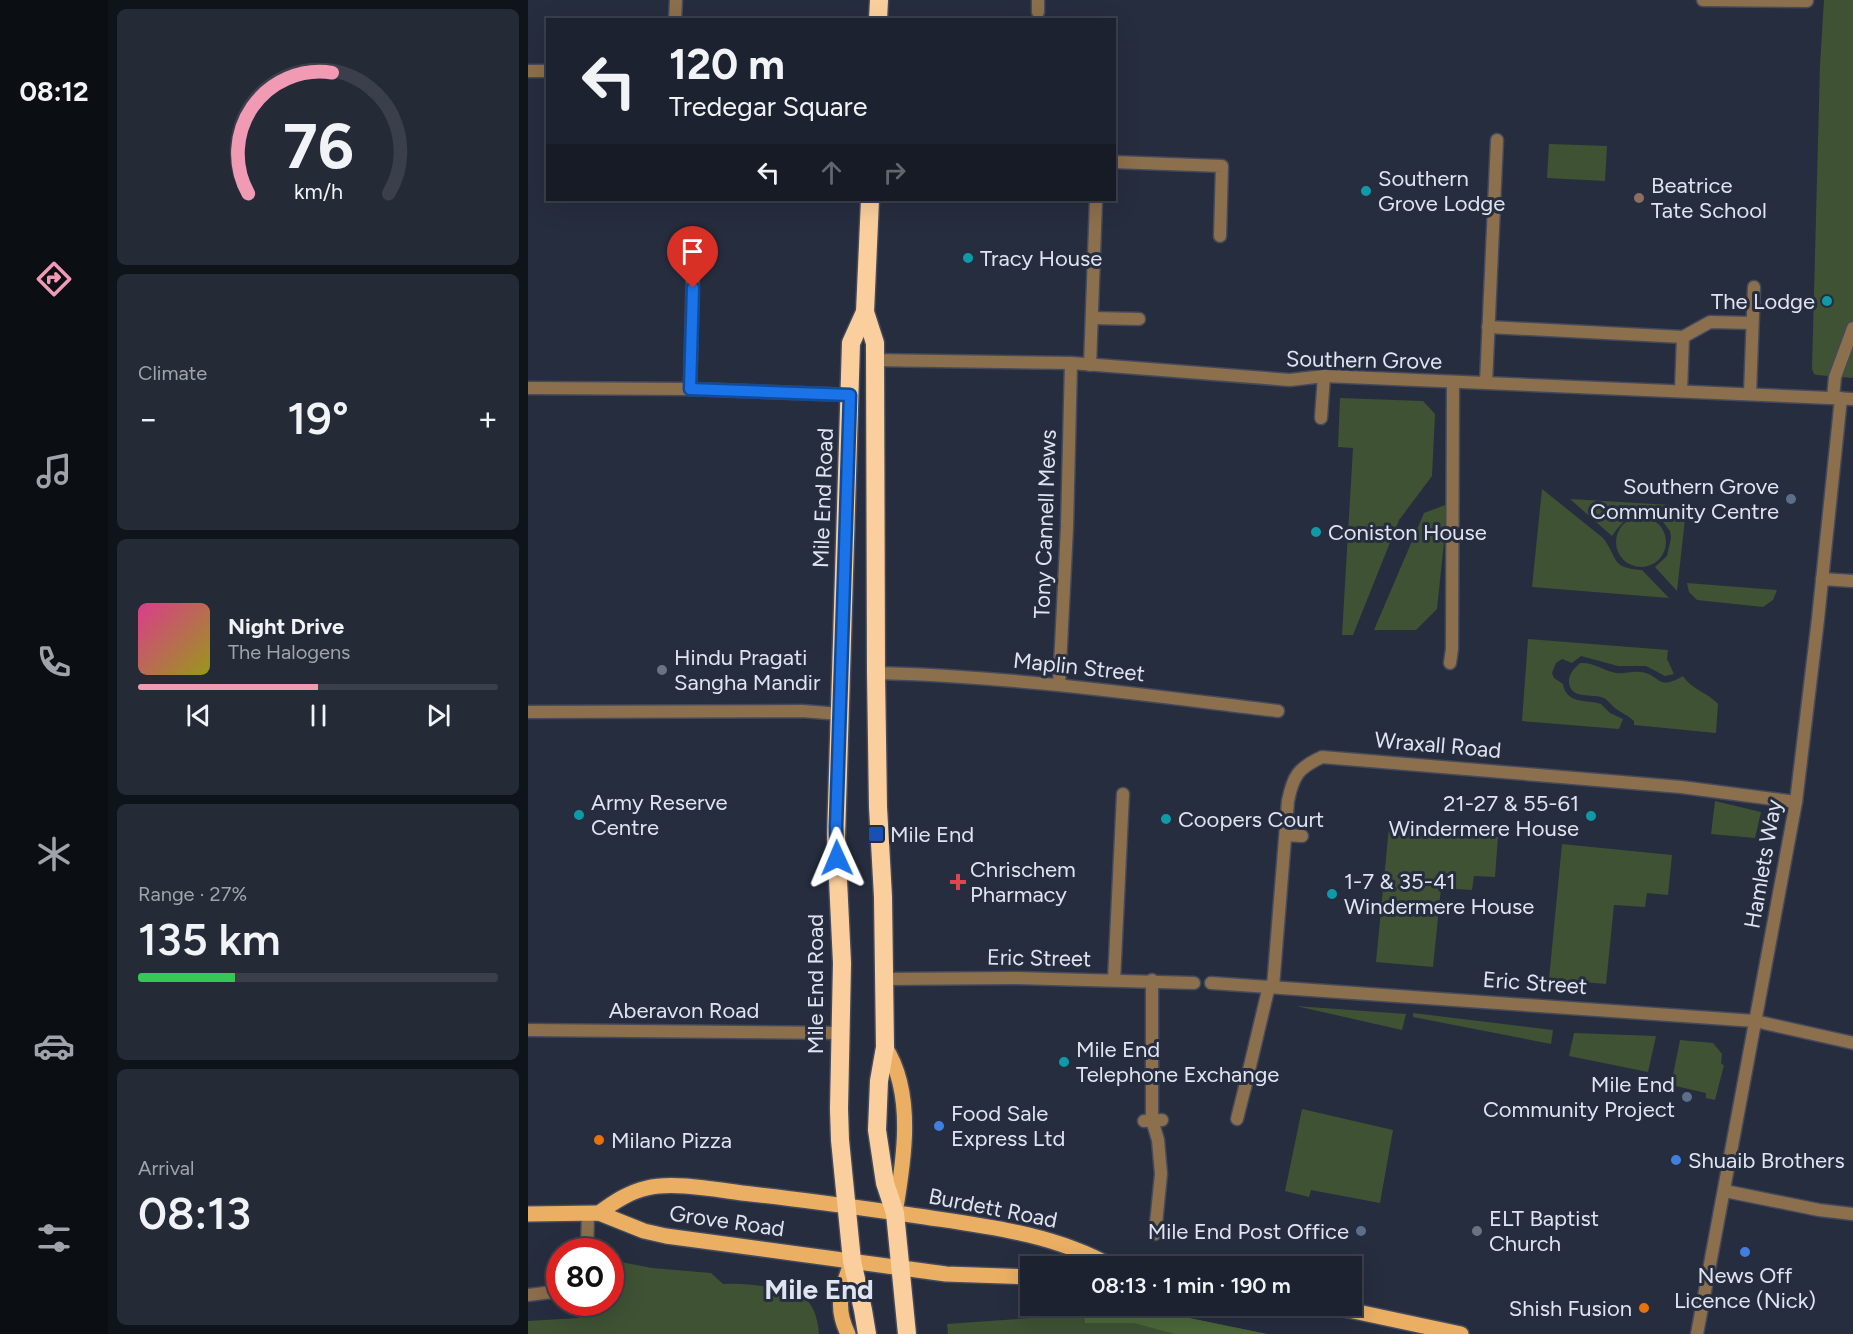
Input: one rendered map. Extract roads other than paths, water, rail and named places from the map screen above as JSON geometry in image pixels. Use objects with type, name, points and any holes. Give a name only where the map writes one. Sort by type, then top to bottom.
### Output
[{"type":"highway","points":[[878,18],[879,0]]},
{"type":"highway","name":"Mile End Road","points":[[870,201],[865,312],[875,343],[876,673],[885,1047],[879,1081],[877,1131],[885,1183],[895,1213],[907,1334]]},
{"type":"highway","name":"Mile End Road","points":[[865,312],[851,342],[836,838],[842,963],[840,1140],[855,1206],[852,1261],[867,1334]]},
{"type":"main road","points":[[885,1047],[892,1058],[897,1074],[903,1106],[902,1162],[895,1213]]},
{"type":"main road","name":"Grove Road","points":[[594,1212],[622,1197],[647,1188],[667,1185],[855,1206]]},
{"type":"main road","name":"Burdett Road","points":[[855,1206],[999,1228],[1050,1240],[1093,1256]]},
{"type":"main road","name":"Grove Road","points":[[528,1214],[594,1212],[632,1227],[666,1236],[852,1261]]},
{"type":"main road","points":[[848,1334],[841,1315],[839,1300],[852,1261],[946,1274],[1020,1276]]},
{"type":"main road","points":[[1362,1313],[1461,1334]]},
{"type":"street","points":[[675,18],[676,0]]},
{"type":"street","points":[[1703,0],[1807,1]]},
{"type":"street","points":[[528,71],[546,71]]},
{"type":"street","points":[[1486,383],[1497,140]]},
{"type":"street","points":[[1116,162],[1222,166],[1220,236]]},
{"type":"street","points":[[1090,365],[1096,201]]},
{"type":"street","points":[[690,389],[693,269]]},
{"type":"street","points":[[1750,394],[1754,287]]},
{"type":"street","points":[[1092,318],[1139,318]]},
{"type":"street","points":[[1488,327],[1683,337],[1710,322],[1752,323]]},
{"type":"street","name":"Hamlets Way","points":[[1697,1334],[1796,802],[1842,398],[1835,376],[1853,328]]},
{"type":"street","points":[[1680,391],[1683,337]]},
{"type":"street","name":"Southern Grove","points":[[874,360],[1071,363],[1290,381],[1324,376],[1842,398]]},
{"type":"street","name":"Tony Cannell Mews","points":[[1059,685],[1067,527],[1071,363]]},
{"type":"street","points":[[1321,418],[1324,376]]},
{"type":"street","points":[[1449,663],[1452,626],[1453,382]]},
{"type":"street","points":[[528,388],[690,389],[850,395]]},
{"type":"street","points":[[1822,579],[1853,581]]},
{"type":"street","name":"Maplin Street","points":[[876,673],[951,676],[1059,685],[1278,711]]},
{"type":"street","points":[[528,712],[802,711],[840,714]]},
{"type":"street","name":"Wraxall Road","points":[[1237,1119],[1271,987],[1292,780],[1303,767],[1322,757],[1681,787],[1796,802]]},
{"type":"street","points":[[1114,980],[1123,794]]},
{"type":"street","points":[[1286,835],[1302,836]]},
{"type":"street","name":"Eric Street","points":[[883,979],[1002,978],[1152,980],[1194,983]]},
{"type":"street","points":[[1152,980],[1153,1120],[1158,1140],[1161,1174],[1155,1234]]},
{"type":"street","name":"Eric Street","points":[[1211,983],[1755,1021],[1853,1043]]},
{"type":"street","name":"Aberavon Road","points":[[528,1030],[840,1033]]},
{"type":"street","points":[[1725,1191],[1819,1210],[1853,1214]]},
{"type":"street","points":[[589,1238],[594,1212]]},
{"type":"street","points":[[528,1295],[546,1293]]},
{"type":"place","name":"Southern Grove Lodge","points":[[1366,191]]},
{"type":"place","name":"Beatrice Tate School","points":[[1639,198]]},
{"type":"place","name":"Tracy House","points":[[968,258]]},
{"type":"place","name":"The Lodge","points":[[1827,301]]},
{"type":"place","name":"Southern Grove Community Centre","points":[[1791,499]]},
{"type":"place","name":"Coniston House","points":[[1316,532]]},
{"type":"place","name":"Hindu Pragati Sangha Mandir","points":[[662,670]]},
{"type":"place","name":"Army Reserve Centre","points":[[579,815]]},
{"type":"place","name":"21-27 & 55-61 Windermere House","points":[[1591,816]]},
{"type":"place","name":"Coopers Court","points":[[1166,819]]},
{"type":"place","name":"Mile End","points":[[876,834]]},
{"type":"place","name":"Chrischem Pharmacy","points":[[958,882]]},
{"type":"place","name":"1-7 & 35-41 Windermere House","points":[[1332,894]]},
{"type":"place","name":"Mile End Telephone Exchange","points":[[1064,1062]]},
{"type":"place","name":"Mile End Community Project","points":[[1687,1097]]},
{"type":"place","name":"Food Sale Express Ltd","points":[[939,1126]]},
{"type":"place","name":"Milano Pizza","points":[[599,1140]]},
{"type":"place","name":"Shuaib Brothers","points":[[1676,1160]]},
{"type":"place","name":"Mile End Post Office","points":[[1361,1231]]},
{"type":"place","name":"ELT Baptist Church","points":[[1477,1231]]},
{"type":"place","name":"News Off Licence (Nick)","points":[[1745,1252]]},
{"type":"place","name":"Shish Fusion","points":[[1644,1308]]},
{"type":"district","name":"Mile End","points":[[819,1289]]}]
